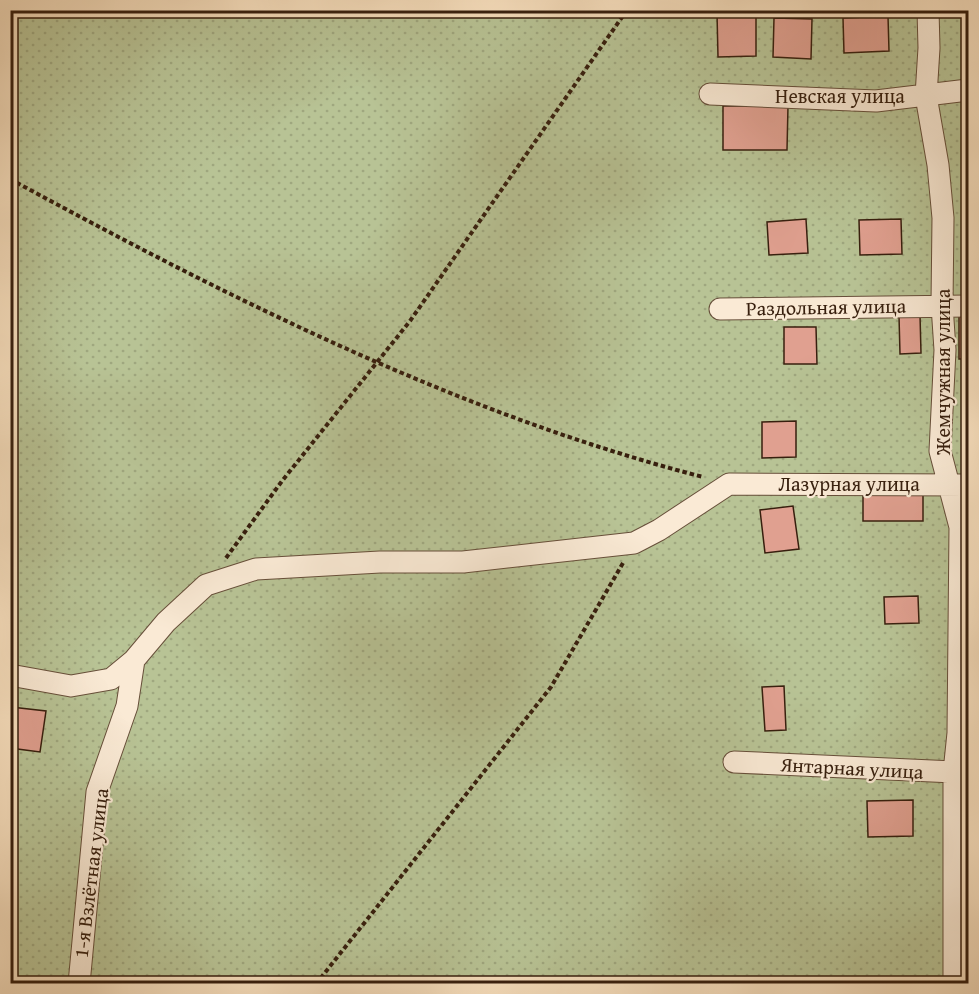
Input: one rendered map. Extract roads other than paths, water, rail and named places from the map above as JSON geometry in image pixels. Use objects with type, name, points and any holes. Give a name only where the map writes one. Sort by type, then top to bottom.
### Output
[{"type":"street","name":"Жемчужная улица","points":[[928,10],[926,96],[939,165],[942,208],[942,305],[945,350],[940,451],[960,526],[958,734],[961,770],[962,888],[954,984]]},
{"type":"street","name":"Невская улица","points":[[710,94],[876,101],[969,90]]},
{"type":"street","name":"Раздольная улица","points":[[720,309],[969,306]]},
{"type":"street","name":"Лазурная улица","points":[[134,660],[166,622],[206,585],[256,569],[288,566],[463,562],[634,543],[659,530],[729,484],[969,485]]},
{"type":"street","points":[[10,675],[71,686],[111,679],[134,660]]},
{"type":"street","name":"1-я Взлётная улица","points":[[79,984],[97,792],[127,706],[134,660]]},
{"type":"street","name":"Янтарная улица","points":[[734,762],[961,770]]}]
